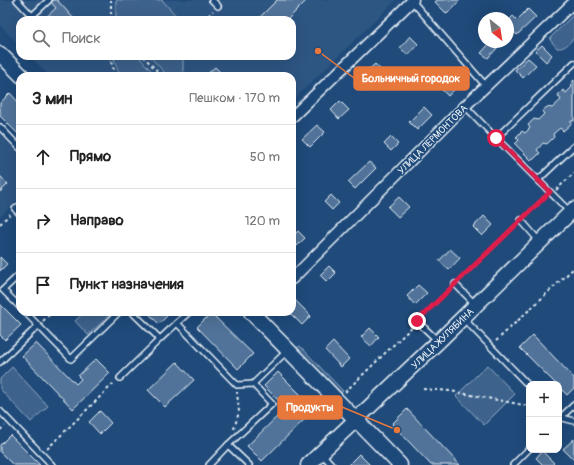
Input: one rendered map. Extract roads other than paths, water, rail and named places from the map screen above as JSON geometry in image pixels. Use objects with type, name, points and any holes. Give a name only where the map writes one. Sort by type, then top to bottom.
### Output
[{"type":"main road","points":[[0,54],[18,72]]},
{"type":"main road","name":"УЛИЦА ЖУЛЯБИНА","points":[[308,465],[463,318],[572,211]]},
{"type":"main road","points":[[258,316],[288,350],[400,465]]},
{"type":"street","points":[[296,113],[412,0]]},
{"type":"street","name":"УЛИЦА ЛЕРМОНТОВА","points":[[296,275],[465,106],[574,2]]},
{"type":"lane","points":[[17,0],[32,16],[49,0]]},
{"type":"lane","points":[[212,0],[218,6]]},
{"type":"lane","points":[[412,0],[486,86]]},
{"type":"lane","points":[[496,138],[574,63]]},
{"type":"lane","points":[[465,106],[551,193],[572,211]]},
{"type":"lane","points":[[0,127],[16,144]]},
{"type":"lane","points":[[538,180],[574,146]]},
{"type":"lane","points":[[521,220],[541,242]]},
{"type":"lane","points":[[16,278],[3,290],[16,303]]},
{"type":"lane","points":[[455,284],[476,305]]},
{"type":"lane","points":[[29,316],[71,359],[115,316]]},
{"type":"lane","points":[[136,316],[160,339]]},
{"type":"lane","points":[[120,378],[184,316]]},
{"type":"lane","points":[[463,318],[491,345],[526,383]]},
{"type":"lane","points":[[417,321],[438,342]]},
{"type":"lane","points":[[177,323],[237,384],[253,384],[288,350]]},
{"type":"lane","points":[[0,362],[38,326]]},
{"type":"lane","points":[[208,465],[272,404],[253,384]]},
{"type":"lane","points":[[560,417],[574,405]]},
{"type":"lane","points":[[0,411],[52,465]]},
{"type":"lane","points":[[562,419],[574,421]]},
{"type":"lane","points":[[228,445],[249,465]]},
{"type":"lane","points":[[513,465],[526,452]]},
{"type":"lane","points":[[320,453],[332,465]]},
{"type":"place","name":"Больничный городок","points":[[318,51]]},
{"type":"place","name":"Продукты","points":[[397,430]]}]
